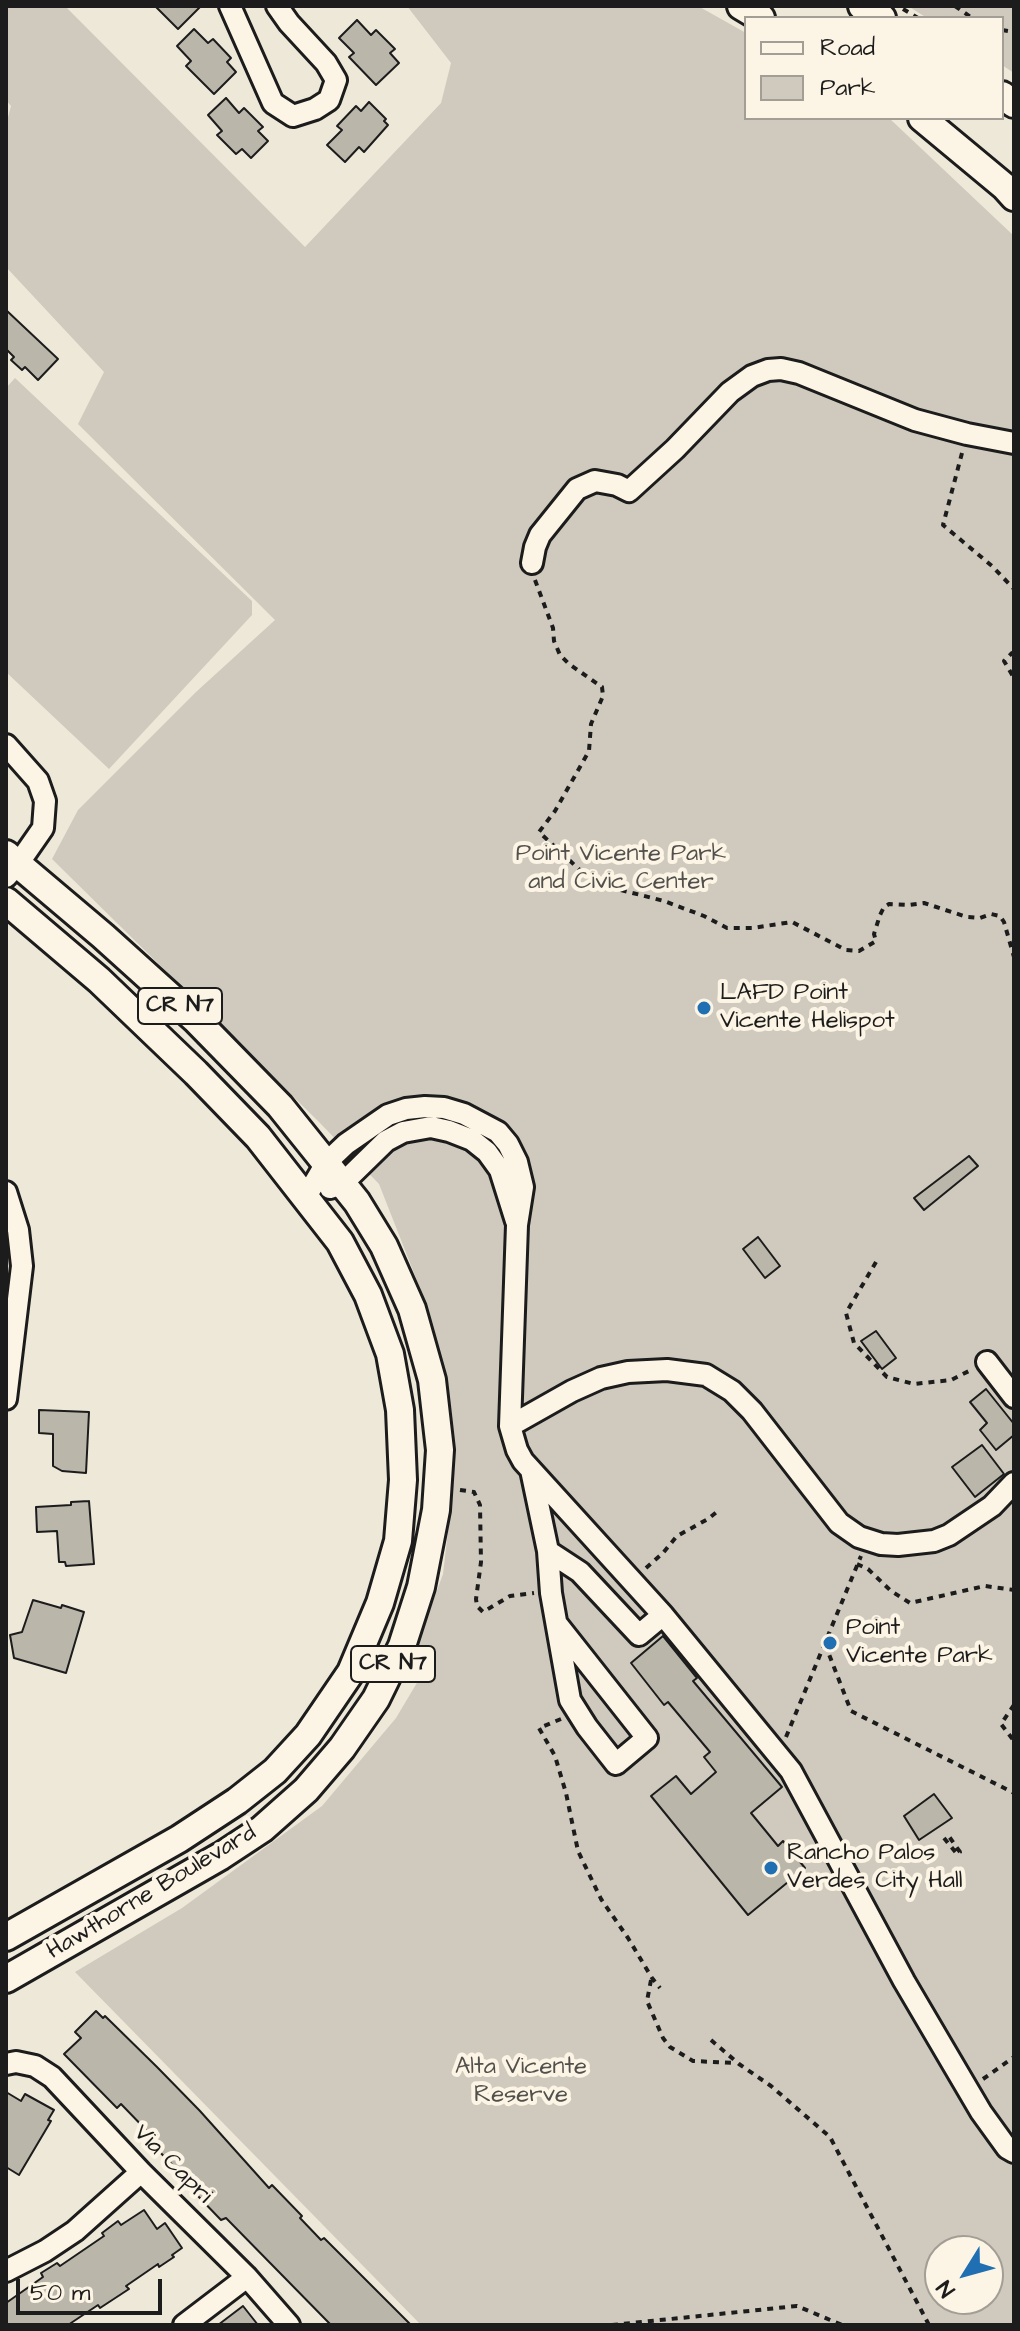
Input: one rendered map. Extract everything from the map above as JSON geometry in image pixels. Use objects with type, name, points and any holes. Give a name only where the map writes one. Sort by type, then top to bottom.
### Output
[{"type":"main road","points":[[924,120],[1014,197]]},
{"type":"main road","name":"Hawthorne Boulevard","points":[[6,1979],[221,1856],[262,1829],[306,1790],[342,1748],[376,1699],[402,1646],[421,1587],[436,1510],[440,1450],[432,1380],[412,1309],[384,1246],[357,1202],[280,1106],[195,1019],[103,936],[10,865]]},
{"type":"main road","name":"Hawthorne Boulevard","points":[[6,901],[99,980],[196,1073],[258,1137],[340,1242],[368,1295],[390,1354],[400,1410],[403,1480],[398,1541],[380,1603],[351,1672],[308,1735],[275,1771],[237,1801],[179,1839],[6,1937]]},
{"type":"street","points":[[230,6],[273,103],[293,116],[315,109],[329,100],[336,80],[326,63],[277,6]]},
{"type":"street","points":[[532,563],[540,535],[577,489],[595,481],[629,491],[730,392],[752,376],[768,370],[799,373],[915,420],[1014,443]]},
{"type":"street","points":[[6,745],[38,781],[45,801],[43,828],[10,865]]},
{"type":"street","points":[[306,1197],[334,1174],[403,1132],[431,1127],[449,1131],[472,1140],[487,1152],[500,1170],[517,1225],[510,1426],[517,1450],[531,1470],[663,1615],[779,1754],[904,1981],[981,2112],[1007,2148],[1014,2152]]},
{"type":"street","points":[[6,1192],[18,1230],[22,1266],[6,1399]]},
{"type":"street","points":[[987,1362],[1014,1397]]},
{"type":"street","points":[[510,1426],[601,1378],[628,1372],[667,1370],[706,1375],[732,1391],[752,1411],[839,1523],[859,1537],[881,1544],[934,1541],[949,1535],[992,1506],[1014,1483]]},
{"type":"street","points":[[531,1470],[548,1551],[551,1591],[570,1700],[616,1764],[647,1738],[557,1624]]},
{"type":"street","points":[[548,1551],[580,1572],[639,1635],[663,1615]]},
{"type":"street","name":"Via Capri","points":[[6,2064],[16,2062],[35,2066],[52,2077],[141,2172],[247,2277],[289,2325]]},
{"type":"street","points":[[6,2271],[75,2231],[141,2172]]},
{"type":"street","points":[[184,2325],[247,2277]]},
{"type":"path","points":[[967,434],[943,525],[1014,589]]},
{"type":"path","points":[[532,563],[560,655],[602,687],[603,696],[591,724],[589,751],[555,811],[539,832],[582,872],[617,889],[664,901],[727,928],[792,922],[846,950],[859,951],[876,941],[874,934],[880,915],[889,904],[924,903],[967,917],[980,918],[991,914],[1000,916],[1004,922],[1014,957]]},
{"type":"path","points":[[1014,654],[1004,661],[1014,678]]},
{"type":"path","points":[[876,1262],[846,1313],[854,1343],[887,1377],[914,1384],[951,1380],[987,1362]]},
{"type":"path","points":[[460,1490],[474,1492],[480,1505],[481,1562],[477,1606],[483,1612],[510,1596],[537,1593]]},
{"type":"path","points":[[632,1580],[677,1536],[718,1511]]},
{"type":"path","points":[[779,1754],[868,1539]]},
{"type":"path","points":[[857,1564],[868,1569],[891,1591],[910,1603],[985,1586],[1014,1590]]},
{"type":"path","points":[[825,1644],[851,1711],[1014,1793]]},
{"type":"path","points":[[1014,1705],[1001,1724],[1014,1741]]},
{"type":"path","points":[[539,1728],[555,1756],[578,1851],[601,1899],[660,1988]]},
{"type":"path","points":[[652,1978],[647,2001],[670,2047],[693,2061],[739,2064]]},
{"type":"path","points":[[711,2040],[830,2137],[929,2325]]},
{"type":"path","points":[[970,2089],[1014,2057]]},
{"type":"path","points":[[612,2325],[797,2306],[842,2325]]},
{"type":"green space","name":"Point Vicente Park and Civic Center","points":[[6,6],[65,6],[305,247],[441,103],[451,63],[407,6],[698,6],[744,32],[744,120],[891,120],[1014,236],[1014,2325],[421,2325],[75,1972],[182,1908],[322,1806],[396,1718],[421,1676],[409,1667],[443,1574],[453,1489],[449,1399],[427,1306],[379,1184],[52,859],[78,810],[196,692],[275,620],[78,424],[104,372],[6,267],[6,125],[11,106],[6,100]]},
{"type":"green space","points":[[908,6],[1014,6],[1014,73],[1004,66],[1004,16],[924,16]]},
{"type":"green space","points":[[15,378],[252,601],[252,615],[109,769],[6,672],[6,388]]},
{"type":"building","points":[[155,6],[201,6],[178,29]]},
{"type":"building","points":[[357,20],[371,35],[376,30],[395,49],[390,53],[399,63],[376,85],[349,57],[354,53],[339,38]]},
{"type":"building","points":[[194,29],[208,43],[213,39],[231,58],[227,62],[236,72],[214,94],[186,66],[191,61],[177,46]]},
{"type":"building","points":[[226,98],[239,113],[244,108],[263,127],[258,131],[268,141],[251,158],[242,149],[236,154],[217,135],[222,131],[208,115]]},
{"type":"building","points":[[369,102],[388,125],[364,152],[359,147],[345,162],[327,145],[342,130],[337,126],[356,106],[361,111]]},
{"type":"building","points":[[6,310],[58,359],[38,380],[25,367],[22,370],[11,360],[14,357],[6,349]]},
{"type":"building","points":[[969,1156],[978,1166],[924,1210],[914,1198]]},
{"type":"building","points":[[758,1237],[780,1266],[765,1278],[743,1249]]},
{"type":"building","points":[[876,1331],[896,1358],[882,1369],[861,1341]]},
{"type":"building","points":[[986,1389],[1014,1424],[1014,1435],[996,1450],[980,1430],[987,1423],[970,1402]]},
{"type":"building","points":[[39,1410],[89,1412],[86,1473],[62,1471],[53,1466],[53,1434],[39,1433]]},
{"type":"building","points":[[982,1445],[1004,1474],[975,1497],[952,1467]]},
{"type":"building","points":[[89,1501],[94,1564],[66,1566],[65,1562],[59,1562],[57,1531],[37,1532],[36,1507]]},
{"type":"building","points":[[33,1600],[84,1612],[66,1673],[14,1658],[10,1635],[22,1632]]},
{"type":"building","points":[[663,1636],[697,1678],[693,1681],[782,1787],[751,1813],[778,1846],[783,1841],[805,1868],[748,1915],[651,1796],[676,1776],[691,1794],[716,1772],[704,1757],[710,1752],[668,1702],[664,1705],[631,1663]]},
{"type":"building","points":[[934,1794],[952,1818],[919,1840],[904,1816]]},
{"type":"building","points":[[96,2011],[103,2018],[105,2016],[157,2067],[269,2188],[272,2185],[321,2240],[324,2238],[411,2325],[331,2325],[226,2218],[221,2220],[196,2194],[198,2191],[147,2139],[151,2135],[121,2104],[117,2108],[64,2054],[81,2038],[75,2032]]},
{"type":"building","points":[[6,2092],[21,2101],[25,2094],[54,2110],[48,2120],[51,2121],[19,2175],[6,2167]]},
{"type":"building","points":[[144,2210],[157,2229],[165,2223],[182,2248],[172,2255],[174,2257],[126,2286],[129,2289],[100,2308],[98,2305],[68,2325],[6,2325],[6,2303],[43,2277],[41,2273],[57,2263],[60,2266],[104,2236],[102,2233],[118,2221],[121,2225]]},
{"type":"building","points":[[243,2306],[258,2325],[218,2325]]},
{"type":"place","name":"LAFD Point Vicente Helispot","points":[[704,1008]]},
{"type":"place","name":"Point Vicente Park","points":[[830,1643]]},
{"type":"place","name":"Rancho Palos Verdes City Hall","points":[[771,1868]]},
{"type":"park label","name":"Alta Vicente Reserve","points":[[521,2082]]}]
